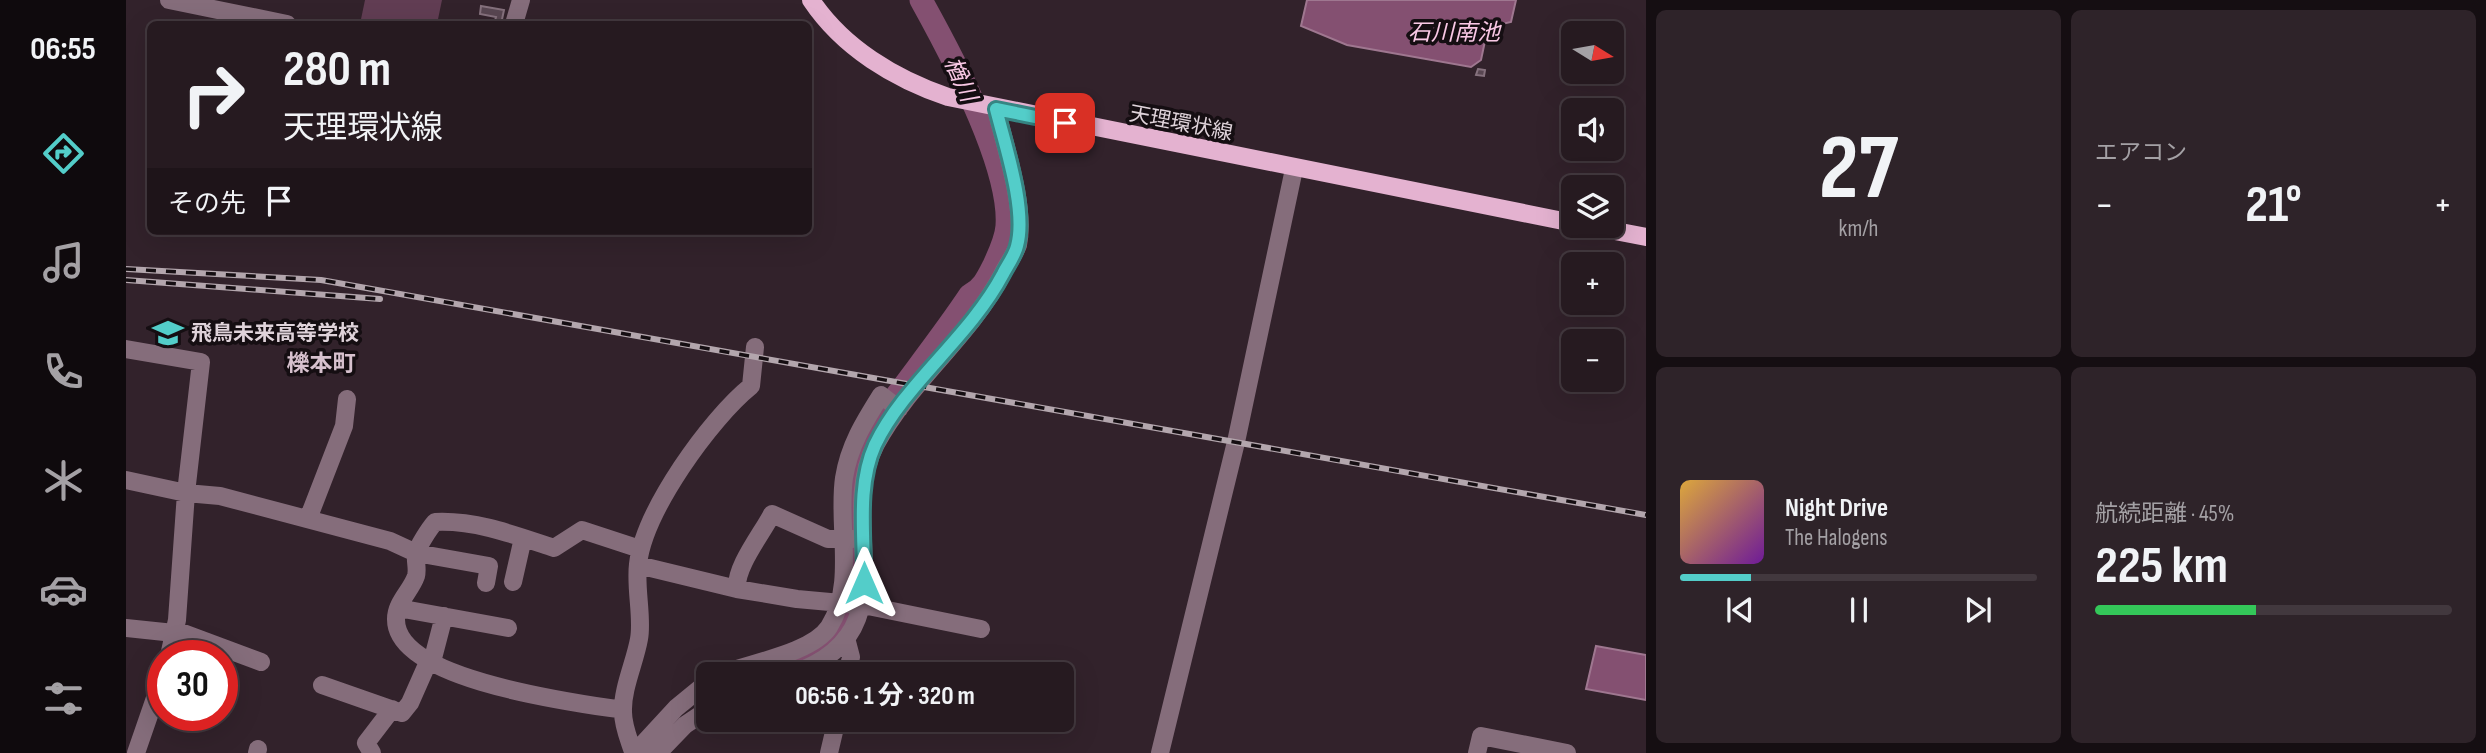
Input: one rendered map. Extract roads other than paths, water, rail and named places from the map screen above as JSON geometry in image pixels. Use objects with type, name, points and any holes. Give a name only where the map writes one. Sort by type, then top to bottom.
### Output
[{"type":"main road","name":"天理環状線","points":[[811,0],[835,29],[870,59],[912,85],[948,97],[1294,169],[1561,221]]},
{"type":"main road","points":[[1624,233],[1646,237]]},
{"type":"street","points":[[169,0],[272,21]]},
{"type":"street","points":[[515,21],[521,0]]},
{"type":"street","points":[[850,662],[846,638],[864,539],[864,487],[875,446],[899,409],[956,343],[997,286],[1018,246],[1018,211],[992,108]]},
{"type":"street","points":[[1160,753],[1236,442],[1294,169]]},
{"type":"street","points":[[643,751],[623,710],[640,635],[636,604],[639,557],[655,510],[669,486],[728,404],[751,386],[755,347]]},
{"type":"street","points":[[126,349],[201,362],[173,640]]},
{"type":"street","points":[[851,604],[842,582],[844,481],[849,454],[859,429],[881,395],[899,409]]},
{"type":"street","points":[[308,519],[344,426],[347,398]]},
{"type":"street","points":[[126,480],[186,493],[220,496],[390,541],[416,553],[489,566],[486,583]]},
{"type":"street","points":[[737,589],[741,565],[749,557],[772,514],[828,539],[864,539]]},
{"type":"street","points":[[623,710],[516,694],[430,661],[400,634],[396,621],[398,608],[417,573],[416,553],[435,522],[475,525],[554,548],[582,530],[639,557],[737,589],[851,604],[981,629]]},
{"type":"street","points":[[513,582],[523,538]]},
{"type":"street","points":[[758,662],[798,649],[816,638],[851,604]]},
{"type":"street","points":[[398,608],[508,628]]},
{"type":"street","points":[[322,685],[402,713],[410,703],[430,661],[444,617]]},
{"type":"street","points":[[126,628],[175,632],[261,662]]},
{"type":"street","points":[[815,662],[832,653],[846,638]]},
{"type":"street","points":[[643,751],[676,708],[696,692]]},
{"type":"street","points":[[372,753],[366,743],[392,709]]},
{"type":"street","points":[[134,744],[147,713]]},
{"type":"street","points":[[643,751],[696,718]]},
{"type":"street","points":[[830,753],[834,732]]},
{"type":"street","points":[[1477,753],[1481,736],[1567,753]]},
{"type":"water","name":"石川南池","points":[[1307,0],[1516,0],[1511,22],[1488,27],[1481,60],[1471,67],[1347,45],[1301,26]]},
{"type":"water","points":[[1596,646],[1646,655],[1646,700],[1586,689]]},
{"type":"waterway","name":"楢川","points":[[779,662],[808,652],[836,633],[850,610],[855,583],[853,488],[864,443],[878,419],[970,295],[978,290],[989,276],[1005,236],[1006,201],[989,142],[977,110],[921,0]]},
{"type":"railway","points":[[126,269],[321,280],[1646,515]]},
{"type":"railway","points":[[126,280],[380,299]]},
{"type":"place","name":"飛鳥未来高等学校","points":[[168,333]]},
{"type":"district","name":"櫟本町","points":[[321,363]]}]
